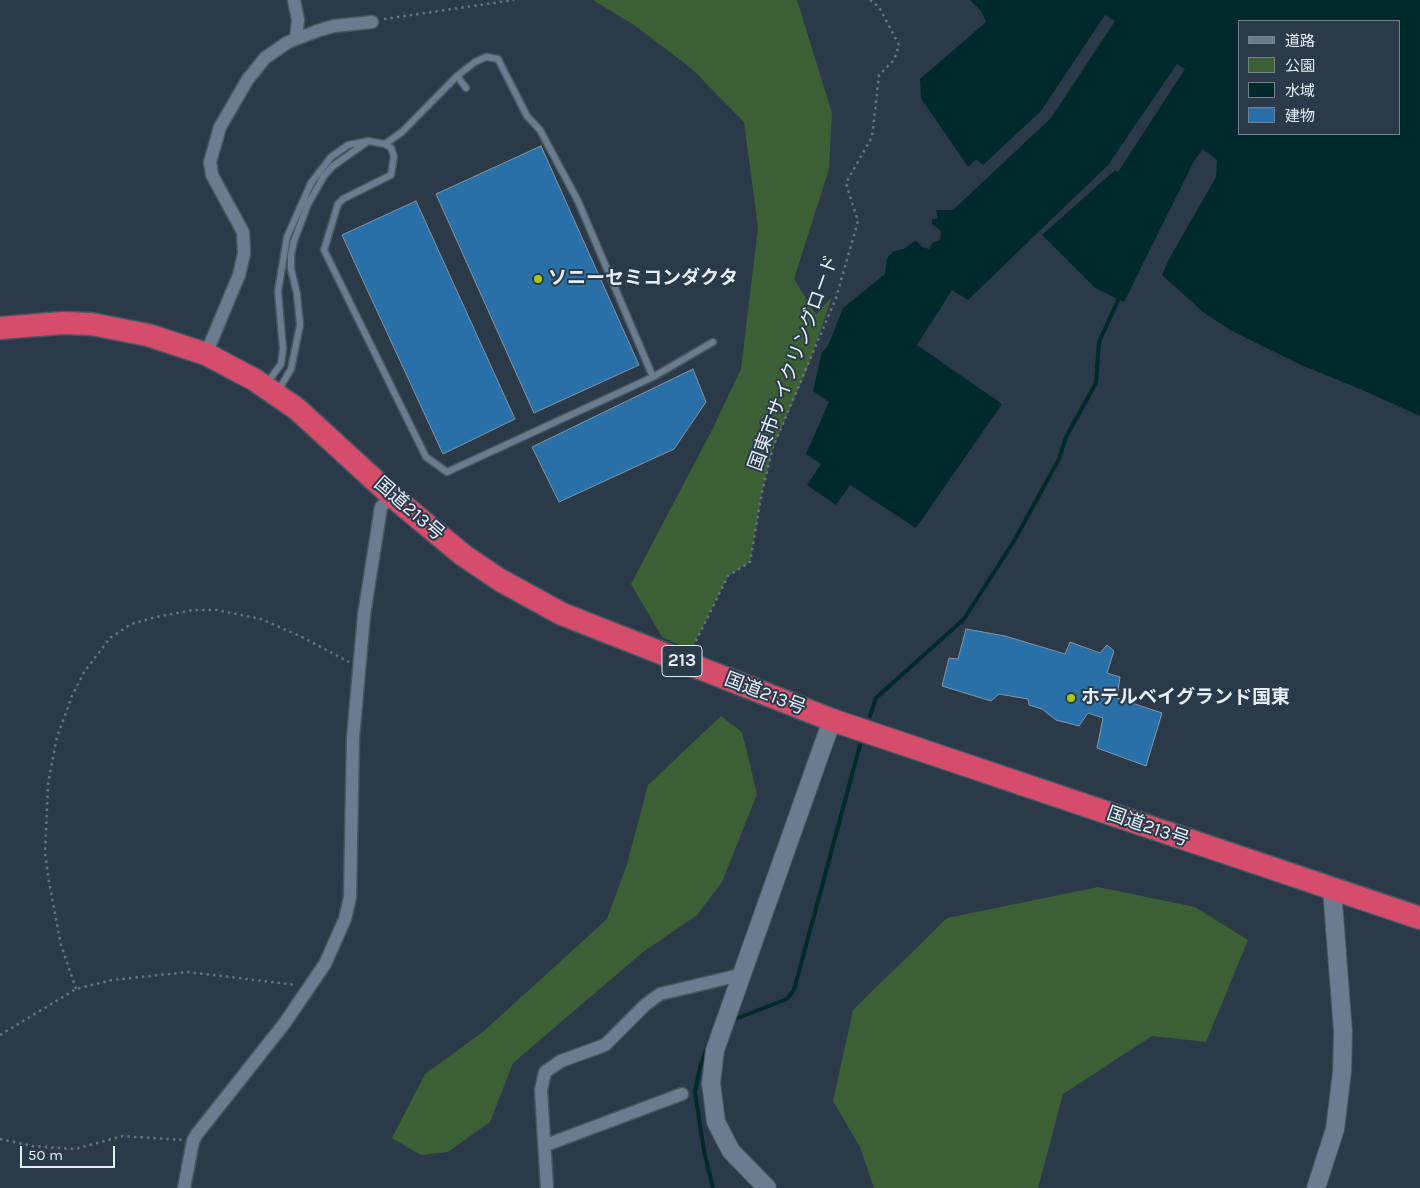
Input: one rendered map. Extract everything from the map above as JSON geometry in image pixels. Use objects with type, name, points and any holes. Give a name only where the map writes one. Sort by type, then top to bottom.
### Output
[{"type":"highway","name":"国道213号","points":[[0,328],[52,323],[90,324],[148,336],[206,354],[271,390],[330,438],[392,496],[463,555],[500,580],[562,614],[832,720],[1420,918]]},
{"type":"street","points":[[294,0],[298,20],[296,38]]},
{"type":"street","points":[[206,354],[239,275],[244,254],[243,232],[212,174],[210,162],[214,142],[232,104],[248,78],[265,58],[296,38],[334,26],[375,21]]},
{"type":"street","points":[[184,1188],[193,1141],[284,1024],[310,987],[325,964],[348,908],[353,738],[364,615],[380,507],[392,496]]},
{"type":"street","points":[[767,1188],[731,1151],[716,1122],[711,1083],[715,1050],[832,720]]},
{"type":"street","points":[[1316,1188],[1335,1129],[1342,1079],[1343,1032],[1332,889]]},
{"type":"street","points":[[547,1188],[542,1080],[545,1072],[552,1066],[605,1045],[651,999],[660,994],[740,975]]},
{"type":"street","points":[[546,1145],[682,1094]]},
{"type":"lane","points":[[385,144],[402,132],[457,76],[475,62],[486,57],[498,59],[527,116],[540,130],[578,201],[653,377]]},
{"type":"lane","points":[[457,76],[466,88]]},
{"type":"lane","points":[[271,390],[291,369],[298,341],[300,325],[298,303],[291,269],[291,255],[294,241],[308,204],[324,176],[333,166],[368,142]]},
{"type":"lane","points":[[271,390],[281,364],[283,349],[278,291],[287,237],[311,183],[330,157],[348,144],[368,142],[385,144],[391,148],[394,156],[392,175],[343,199],[338,204],[324,250],[426,457],[447,472],[653,377],[713,342]]},
{"type":"path","points":[[375,21],[514,0]]},
{"type":"path","name":"国東市サイクリングロード","points":[[691,650],[728,576],[750,562],[762,492],[773,447],[836,298],[858,221],[846,183],[872,137],[879,75],[894,60],[899,45],[879,7],[870,0]]},
{"type":"path","points":[[76,989],[61,945],[49,882],[45,845],[48,784],[57,737],[67,708],[84,672],[110,638],[131,624],[156,616],[193,610],[236,612],[281,627],[359,667]]},
{"type":"path","points":[[0,1036],[76,989],[112,980],[188,972],[262,979],[310,987]]},
{"type":"path","points":[[0,1138],[32,1146],[75,1149],[123,1136],[193,1141]]},
{"type":"green space","points":[[593,0],[797,0],[832,113],[829,169],[794,279],[816,314],[832,297],[806,372],[773,447],[762,492],[750,562],[728,576],[691,650],[662,637],[631,584],[711,432],[741,369],[758,228],[744,122],[692,69],[637,27]]},
{"type":"green space","points":[[721,716],[742,732],[757,794],[722,882],[697,915],[643,952],[513,1063],[490,1122],[448,1152],[421,1155],[392,1138],[425,1074],[484,1031],[607,919],[627,864],[648,785]]},
{"type":"green space","points":[[1098,887],[1195,907],[1248,940],[1206,1042],[1152,1036],[1063,1094],[1038,1188],[874,1188],[860,1147],[833,1101],[853,1010],[947,918]]},
{"type":"water","points":[[970,0],[1420,0],[1420,416],[1301,365],[1232,331],[1203,312],[1162,275],[1169,259],[1216,177],[1217,160],[1203,149],[1194,161],[1124,302],[1095,288],[1042,235],[1115,170],[1118,172],[1185,69],[1177,64],[1108,165],[968,300],[952,290],[917,345],[1002,404],[916,528],[850,485],[836,505],[807,485],[821,464],[806,454],[829,402],[813,391],[822,352],[828,346],[843,308],[885,274],[887,258],[894,251],[904,249],[916,240],[922,247],[929,249],[932,243],[940,240],[941,231],[932,224],[932,219],[938,218],[936,210],[953,210],[1051,118],[1115,21],[1105,15],[1041,111],[983,165],[976,159],[968,167],[921,98],[920,79],[986,22],[981,11]]},
{"type":"building","name":"ソニーセミコンダクタ","points":[[541,146],[639,365],[534,413],[436,194]]},
{"type":"building","points":[[416,201],[515,419],[443,454],[342,235]]},
{"type":"building","points":[[693,369],[706,402],[674,449],[559,502],[532,447]]},
{"type":"building","name":"ホテルベイグランド国東","points":[[966,629],[1005,636],[1065,654],[1070,642],[1100,653],[1107,645],[1114,651],[1107,673],[1120,677],[1117,698],[1162,713],[1146,766],[1097,748],[1103,718],[1088,713],[1079,726],[1056,720],[1042,709],[1029,705],[1028,699],[999,694],[991,701],[942,686],[949,658],[958,659]]},
{"type":"waterway","points":[[870,716],[876,698],[964,619],[1014,541],[1059,459],[1066,437],[1096,383],[1099,342],[1120,296]]},
{"type":"waterway","points":[[730,1021],[787,999],[794,990],[860,745]]},
{"type":"waterway","points":[[711,1037],[700,1067],[695,1092],[704,1151],[713,1188]]},
{"type":"place","name":"ソニーセミコンダクタ","points":[[538,279]]},
{"type":"place","name":"ホテルベイグランド国東","points":[[1071,698]]}]
